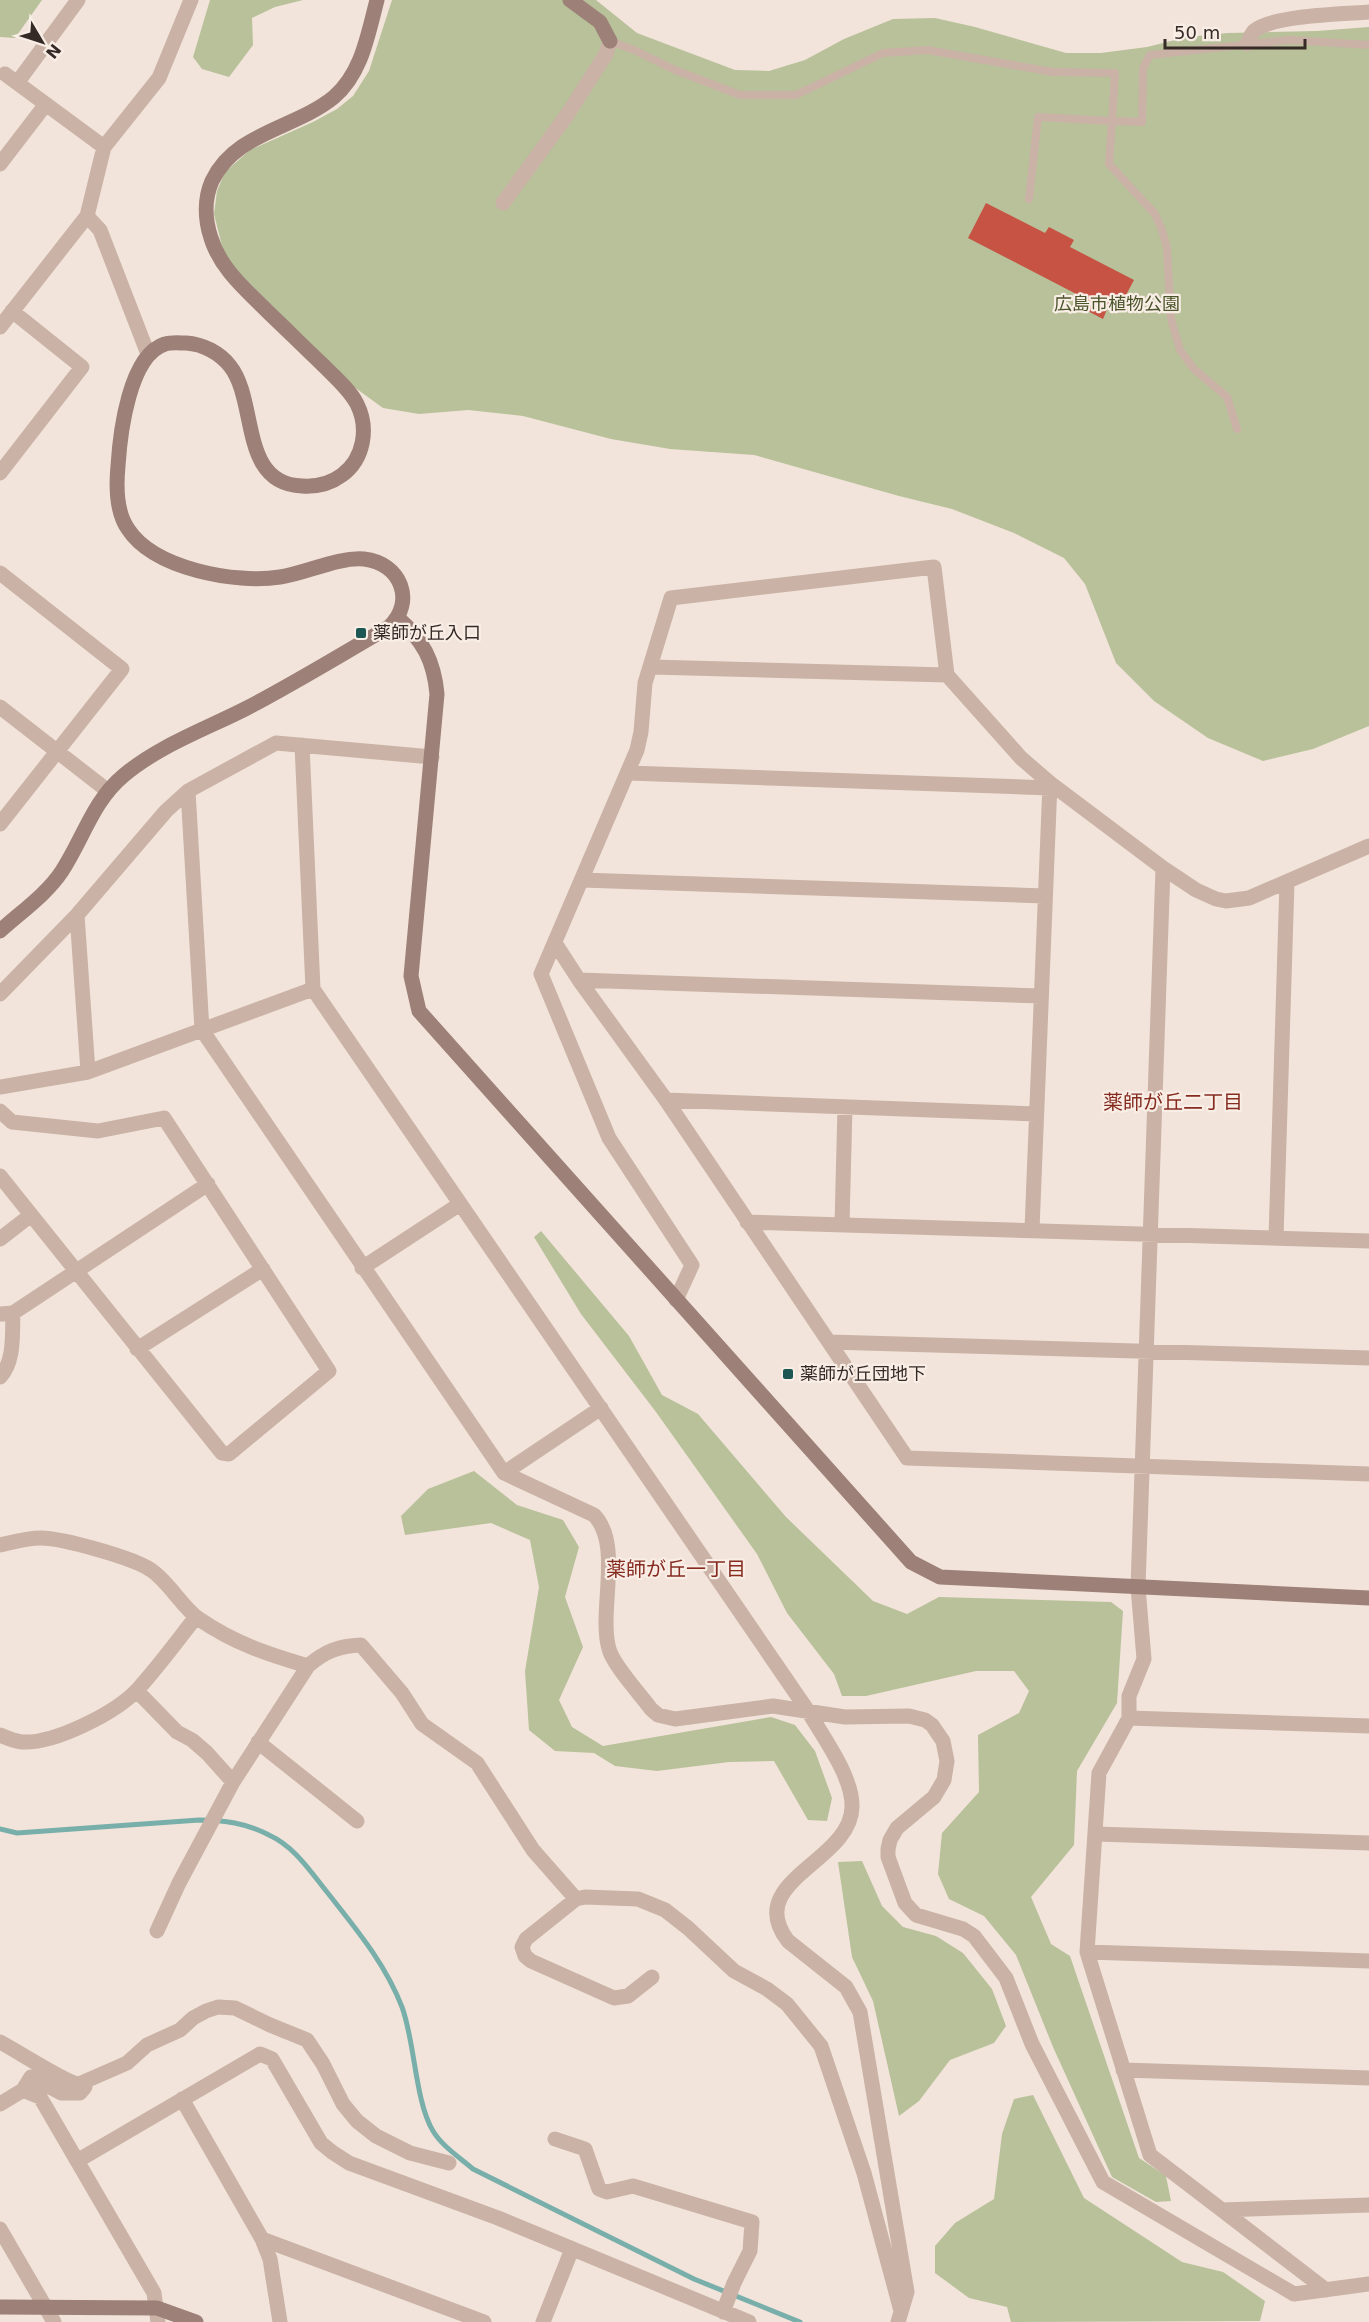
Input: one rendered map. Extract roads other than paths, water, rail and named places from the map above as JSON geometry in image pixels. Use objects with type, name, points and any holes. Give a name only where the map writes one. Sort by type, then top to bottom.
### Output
[{"type":"street","points":[[78,0],[11,78],[105,147]]},
{"type":"street","points":[[0,327],[87,216],[105,147],[159,78],[191,0]]},
{"type":"street","points":[[0,931],[50,886],[62,871],[93,813],[108,790],[124,775],[161,751],[249,707],[389,627],[398,618],[402,606],[400,583],[388,567],[377,562],[352,560],[265,579],[230,577],[186,567],[170,561],[140,543],[129,531],[122,517],[118,498],[120,444],[128,401],[136,376],[148,354],[164,344],[194,344],[216,352],[231,367],[243,392],[253,444],[261,463],[274,477],[295,486],[319,487],[341,476],[354,463],[363,444],[363,421],[356,402],[337,379],[235,279],[218,257],[209,235],[206,209],[209,188],[219,167],[239,147],[317,108],[335,96],[349,80],[363,53],[377,0]]},
{"type":"street","points":[[503,203],[567,115],[606,54],[610,41],[600,22],[570,0]]},
{"type":"street","points":[[1247,44],[1254,32],[1273,22],[1369,12]]},
{"type":"street","points":[[0,164],[46,104]]},
{"type":"street","points":[[87,216],[100,230],[148,354]]},
{"type":"street","points":[[0,473],[82,367],[12,311]]},
{"type":"street","points":[[676,1300],[692,1265],[609,1138],[541,974],[637,750],[641,732],[645,683],[671,598],[934,567],[947,675],[1050,786],[1163,868],[1205,895],[1226,901],[1249,898],[1369,846]]},
{"type":"street","points":[[0,573],[122,669],[0,824]]},
{"type":"street","points":[[398,618],[420,640],[432,662],[437,693],[411,976],[419,1011],[911,1562],[940,1577],[1369,1598]]},
{"type":"street","points":[[651,667],[947,675]]},
{"type":"street","points":[[0,707],[108,790]]},
{"type":"street","points":[[0,994],[77,915],[166,811],[188,791],[276,744],[432,757]]},
{"type":"street","points":[[302,745],[313,988],[808,1712],[849,1785],[852,1809],[847,1828],[838,1842],[783,1891],[778,1903],[777,1917],[783,1935],[788,1941],[846,1987],[860,2012],[907,2292],[899,2316]]},
{"type":"street","points":[[627,773],[1050,786]]},
{"type":"street","points":[[1032,1229],[1050,786]]},
{"type":"street","points":[[188,791],[202,1030],[362,1268],[504,1473],[594,1515],[600,1522],[607,1540],[609,1650],[651,1709],[658,1715],[675,1719],[773,1706],[845,1717],[916,1717],[932,1725],[943,1741],[947,1761],[944,1780],[934,1797],[902,1822],[890,1840],[888,1857],[897,1883],[905,1903],[912,1912],[927,1920],[963,1929],[974,1936],[1006,1977],[1032,2044],[1103,2182],[1294,2294],[1369,2284]]},
{"type":"street","points":[[1163,868],[1138,1587],[1144,1659],[1129,1696],[1129,1718],[1099,1773],[1097,1783],[1096,1834],[1087,1952],[1150,2155],[1326,2290]]},
{"type":"street","points":[[582,880],[1044,896]]},
{"type":"street","points":[[1276,1238],[1287,882]]},
{"type":"street","points":[[77,915],[88,1072]]},
{"type":"street","points":[[555,943],[666,1100],[908,1458],[1369,1474]]},
{"type":"street","points":[[579,980],[1041,996]]},
{"type":"street","points":[[0,1087],[88,1072],[313,988]]},
{"type":"street","points":[[666,1100],[1036,1113]]},
{"type":"street","points":[[842,1224],[845,1107]]},
{"type":"street","points":[[0,1111],[12,1122],[98,1131],[164,1118],[329,1371],[229,1454],[222,1453],[0,1176]]},
{"type":"street","points":[[0,1377],[5,1372],[10,1356],[7,1313],[77,1272],[208,1184]]},
{"type":"street","points":[[362,1268],[460,1204]]},
{"type":"street","points":[[0,1239],[31,1215]]},
{"type":"street","points":[[747,1222],[1369,1241]]},
{"type":"street","points":[[138,1349],[263,1269]]},
{"type":"street","points":[[830,1342],[1369,1358]]},
{"type":"street","points":[[504,1473],[601,1408]]},
{"type":"street","points":[[0,1545],[42,1538],[66,1541],[121,1557],[150,1569],[179,1596],[196,1617],[248,1648],[308,1666]]},
{"type":"street","points":[[0,1735],[20,1742],[54,1736],[84,1726],[119,1706],[137,1691],[196,1617]]},
{"type":"street","points":[[157,1931],[179,1883],[233,1782],[308,1666],[320,1655],[337,1647],[361,1645],[402,1693],[422,1724],[477,1763],[533,1850],[576,1899]]},
{"type":"street","points":[[137,1691],[177,1732],[192,1740],[207,1754],[233,1782]]},
{"type":"street","points":[[1129,1718],[1369,1726]]},
{"type":"street","points":[[258,1742],[357,1821]]},
{"type":"street","points":[[1096,1834],[1369,1843]]},
{"type":"street","points":[[651,1977],[628,1996],[614,1998],[531,1961],[525,1956],[522,1947],[526,1939],[576,1899],[585,1897],[638,1899],[665,1910],[734,1971],[767,1989],[787,2004],[821,2046],[864,2173],[899,2316]]},
{"type":"street","points":[[1087,1952],[1369,1961]]},
{"type":"street","points":[[0,2042],[73,2084],[88,2081],[127,2063],[147,2045],[180,2030],[192,2018],[218,2007],[235,2008],[307,2040],[323,2064],[343,2104],[357,2121],[376,2136],[410,2152],[449,2163]]},
{"type":"street","points":[[77,2161],[260,2054],[272,2059],[321,2143],[332,2152],[366,2170],[498,2218],[724,2308],[749,2322]]},
{"type":"street","points":[[1123,2070],[1369,2078]]},
{"type":"street","points":[[0,2104],[23,2090],[31,2077],[66,2094],[80,2093],[88,2081]]},
{"type":"street","points":[[23,2090],[40,2097],[154,2293],[157,2315]]},
{"type":"street","points":[[182,2099],[262,2240],[270,2259],[280,2322]]},
{"type":"street","points":[[555,2139],[585,2149],[599,2189],[607,2192],[633,2186],[752,2222],[750,2251],[724,2308]]},
{"type":"street","points":[[1222,2210],[1369,2205]]},
{"type":"street","points":[[0,2229],[54,2322]]},
{"type":"street","points":[[262,2240],[484,2322]]},
{"type":"street","points":[[543,2322],[572,2249]]},
{"type":"street","points":[[0,2307],[45,2307],[157,2315],[196,2322]]},
{"type":"lane","points":[[1029,199],[1038,117],[1142,122],[1143,68],[1150,55],[1288,40],[1369,45]]},
{"type":"lane","points":[[610,41],[675,70],[740,95],[796,96],[883,53],[927,50],[1053,72],[1115,73],[1109,164],[1155,214],[1167,248],[1171,319],[1180,350],[1194,369],[1227,397],[1237,429]]},
{"type":"waterway","points":[[0,1829],[17,1833],[208,1820],[243,1825],[278,1840],[308,1868],[359,1933],[387,1976],[406,2021],[422,2104],[433,2131],[446,2146],[473,2169],[694,2279],[800,2322]]},
{"type":"place","name":"薬師が丘入口","points":[[361,633]]},
{"type":"place","name":"薬師が丘団地下","points":[[788,1374]]},
{"type":"district","name":"薬師が丘二丁目","points":[[1173,1102]]},
{"type":"district","name":"薬師が丘一丁目","points":[[676,1569]]},
{"type":"park label","name":"広島市植物公園","points":[[1117,304]]}]
